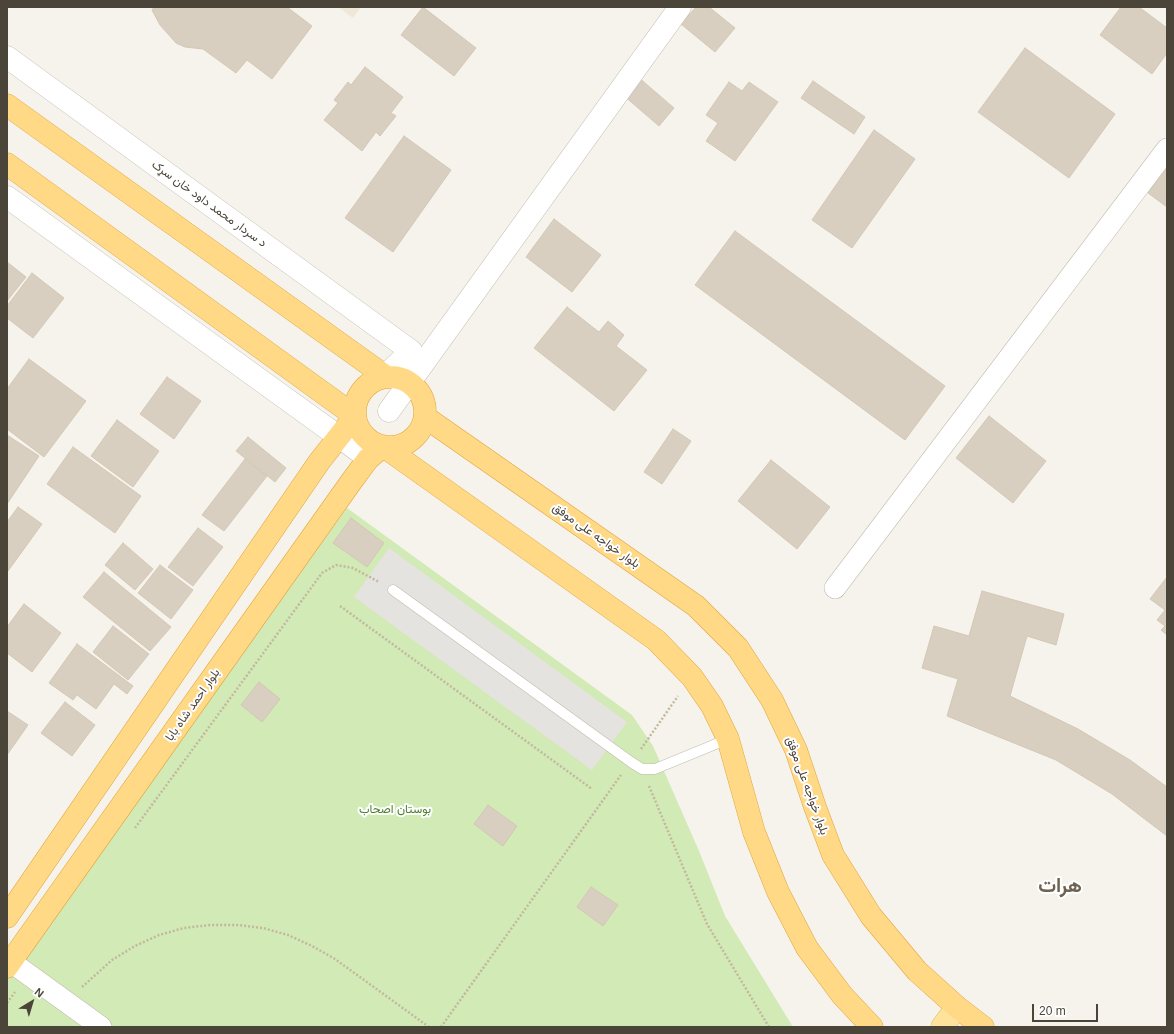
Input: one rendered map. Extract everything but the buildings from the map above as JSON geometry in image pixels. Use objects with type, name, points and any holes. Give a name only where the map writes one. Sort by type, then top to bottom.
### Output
[{"type":"highway","points":[[7,105],[386,376]]},
{"type":"highway","points":[[7,164],[355,416]]},
{"type":"highway","points":[[386,376],[398,377],[412,384],[419,392],[424,402],[425,417],[423,426],[410,441],[375,453],[375,444],[365,436],[357,424],[355,416],[357,398],[368,384],[386,376]]},
{"type":"highway","points":[[7,917],[310,475],[355,416]]},
{"type":"highway","name":"بلوار خواجه علی موفق","points":[[425,417],[696,606],[738,648],[772,700],[796,750],[815,808],[833,855],[871,916],[917,972],[956,1007],[984,1027]]},
{"type":"highway","points":[[375,453],[656,640],[692,677],[712,706],[728,739],[754,832],[778,892],[807,948],[842,995],[872,1027]]},
{"type":"highway","name":"بلوار احمد شاه بابا","points":[[13,966],[375,453]]},
{"type":"main road","points":[[942,1027],[956,1007]]},
{"type":"street","points":[[389,411],[680,7]]},
{"type":"street","name":"د سردار محمد داود خان سړک","points":[[7,57],[411,351]]},
{"type":"street","points":[[834,588],[1167,149]]},
{"type":"street","points":[[7,197],[339,438],[375,453]]},
{"type":"street","points":[[389,411],[411,351]]},
{"type":"street","points":[[386,376],[411,351]]},
{"type":"street","points":[[389,411],[419,392]]},
{"type":"street","points":[[13,966],[101,1027]]},
{"type":"lane","points":[[393,590],[642,769],[655,769],[728,739]]},
{"type":"path","points":[[131,834],[322,574],[336,565],[352,568],[393,590]]},
{"type":"path","points":[[340,606],[592,789]]},
{"type":"path","points":[[441,1027],[692,677]]},
{"type":"path","points":[[642,769],[706,924],[769,1027]]},
{"type":"path","points":[[68,1004],[92,976],[112,960],[135,946],[159,935],[184,928],[210,925],[237,925],[263,928],[288,935],[312,946],[335,959],[429,1027]]},
{"type":"path","points":[[7,1003],[13,966]]},
{"type":"shaded area","points":[[338,7],[361,7],[353,18]]},
{"type":"shaded area","points":[[389,548],[627,722],[592,770],[354,597]]},
{"type":"green space","name":"بوستان اصحاب","points":[[347,508],[632,715],[653,746],[699,851],[725,916],[793,1027],[7,1027],[7,976]]},
{"type":"district","name":"هرات","points":[[1060,886]]}]
